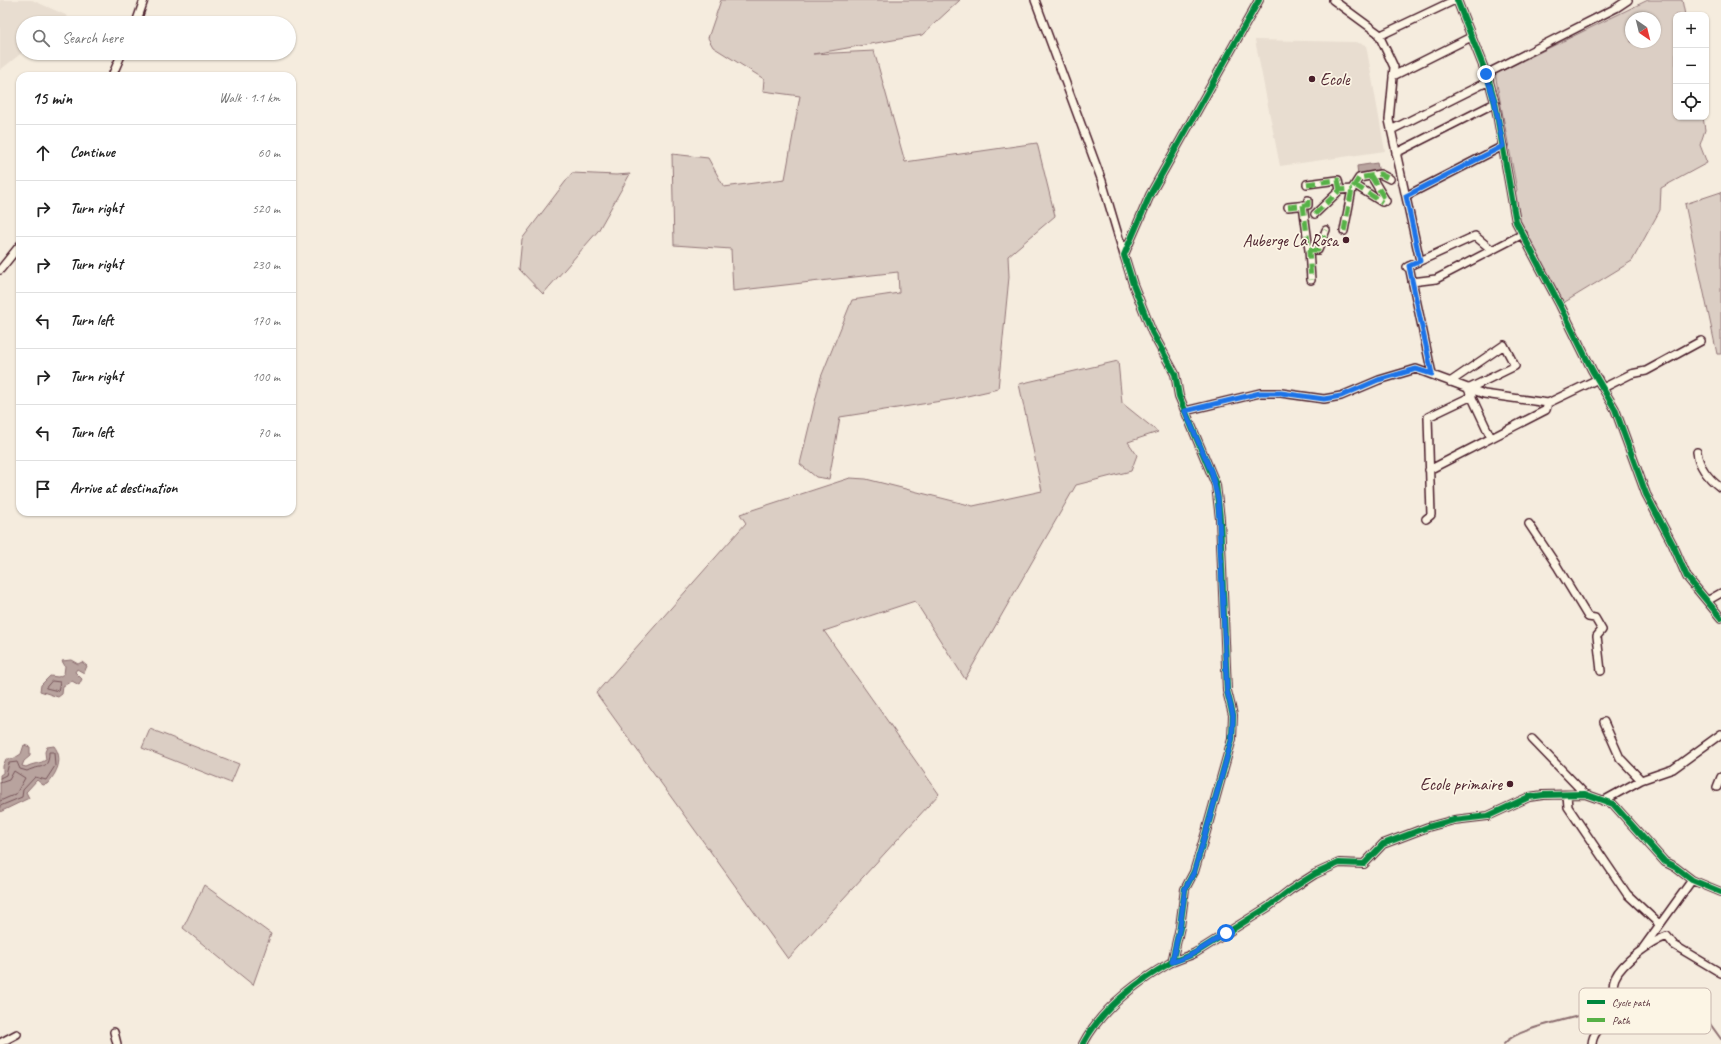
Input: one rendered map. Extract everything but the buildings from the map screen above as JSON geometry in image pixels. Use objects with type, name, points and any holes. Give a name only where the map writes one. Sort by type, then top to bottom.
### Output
[{"type":"street","points":[[138,16],[144,0]]},
{"type":"street","points":[[1035,0],[1102,181],[1133,284],[1152,332],[1175,374],[1177,391],[1211,471],[1218,499],[1227,691],[1234,723],[1232,739],[1206,832],[1194,872],[1185,889],[1180,926],[1172,962]]},
{"type":"street","points":[[1124,255],[1150,195],[1259,0]]},
{"type":"street","points":[[1334,0],[1378,33],[1394,68],[1389,120],[1420,261]]},
{"type":"street","points":[[1379,36],[1456,0],[1489,81],[1495,103],[1516,222],[1615,409],[1646,494],[1673,545],[1686,577],[1721,618]]},
{"type":"street","points":[[1486,74],[1628,0]]},
{"type":"street","points":[[1393,76],[1471,37]]},
{"type":"street","points":[[114,72],[119,60]]},
{"type":"street","points":[[1391,130],[1489,81]]},
{"type":"street","points":[[1396,153],[1495,103]]},
{"type":"street","points":[[1406,196],[1503,146]]},
{"type":"street","points":[[1344,231],[1353,187],[1359,178],[1380,174],[1390,179]]},
{"type":"street","points":[[1315,214],[1340,190],[1353,187],[1385,198],[1371,176]]},
{"type":"street","points":[[1307,184],[1338,180],[1340,190]]},
{"type":"street","points":[[1291,208],[1305,203],[1311,280]]},
{"type":"street","points":[[1309,250],[1318,250],[1326,230]]},
{"type":"street","points":[[1412,282],[1436,279],[1523,234]]},
{"type":"street","points":[[1432,374],[1408,267],[1476,236],[1492,250]]},
{"type":"street","points":[[0,270],[16,250]]},
{"type":"street","points":[[1603,388],[1631,374],[1646,371],[1701,341]]},
{"type":"street","points":[[1450,382],[1504,345],[1516,366],[1468,389]]},
{"type":"street","points":[[1185,411],[1260,393],[1281,393],[1324,399],[1341,396],[1378,380],[1416,369],[1484,394],[1548,403],[1598,379]]},
{"type":"street","points":[[1468,389],[1491,438]]},
{"type":"street","points":[[1426,519],[1432,515],[1428,417],[1472,396]]},
{"type":"street","points":[[1429,470],[1546,410],[1548,403]]},
{"type":"street","points":[[1697,452],[1701,466],[1708,478],[1721,488]]},
{"type":"street","points":[[1529,524],[1588,617],[1595,618],[1602,630],[1597,636],[1601,671]]},
{"type":"street","points":[[1707,601],[1721,593]]},
{"type":"street","points":[[1604,722],[1620,758],[1641,780]]},
{"type":"street","points":[[1603,800],[1641,780],[1673,768],[1721,734]]},
{"type":"street","points":[[1532,739],[1585,794]]},
{"type":"street","points":[[1717,787],[1721,777]]},
{"type":"street","points":[[1083,1044],[1092,1027],[1130,988],[1172,962],[1184,959],[1195,953],[1268,907],[1290,890],[1315,874],[1339,863],[1364,864],[1383,844],[1442,823],[1488,816],[1529,798],[1543,795],[1585,794],[1613,804],[1666,862],[1692,880],[1721,892]]},
{"type":"street","points":[[1567,795],[1568,807],[1627,894],[1659,924]]},
{"type":"street","points":[[1641,951],[1692,880]]},
{"type":"street","points":[[1614,988],[1614,979],[1622,968],[1656,940],[1667,936],[1674,945],[1721,973]]},
{"type":"street","points":[[114,1032],[117,1044]]},
{"type":"street","points":[[0,1043],[17,1034]]},
{"type":"street","points":[[1592,1044],[1592,1038],[1595,1034]]},
{"type":"shaded area","points":[[0,0],[32,0],[68,16],[16,16],[16,57],[0,70]]},
{"type":"shaded area","points":[[721,0],[960,0],[922,35],[813,54],[874,51],[905,162],[1037,143],[1055,216],[1008,256],[1009,277],[998,389],[954,399],[840,417],[829,479],[816,477],[800,464],[821,377],[852,300],[899,293],[898,272],[733,291],[731,249],[674,245],[672,154],[708,158],[724,187],[785,179],[800,96],[763,91],[764,79],[713,47],[708,38]]},
{"type":"shaded area","points":[[1648,0],[1682,0],[1684,12],[1673,12],[1673,120],[1703,120],[1705,130],[1700,145],[1707,163],[1661,188],[1660,210],[1632,261],[1560,305],[1516,222],[1511,199],[1517,190],[1495,74]]},
{"type":"shaded area","points":[[1255,40],[1355,42],[1366,45],[1385,151],[1280,166]]},
{"type":"shaded area","points":[[572,173],[616,175],[630,174],[598,231],[543,294],[519,269],[522,239]]},
{"type":"shaded area","points":[[1721,192],[1721,354],[1717,354],[1685,204]]},
{"type":"shaded area","points":[[1118,361],[1122,403],[1158,432],[1128,442],[1137,455],[1131,471],[1076,485],[965,679],[915,601],[824,631],[939,794],[788,959],[596,693],[746,523],[740,514],[850,478],[866,479],[973,506],[1042,491],[1019,384]]},
{"type":"shaded area","points":[[150,729],[239,764],[231,783],[142,748]]},
{"type":"shaded area","points":[[204,885],[271,934],[253,985],[183,928]]},
{"type":"water","points":[[1377,163],[1379,173],[1358,176],[1357,166]]},
{"type":"water","points":[[71,660],[78,664],[82,662],[87,666],[84,673],[77,669],[75,672],[82,679],[79,685],[72,681],[63,686],[62,694],[58,697],[40,691],[41,685],[50,676],[58,677],[64,674],[65,666],[62,661]]},
{"type":"water","points":[[24,745],[30,747],[30,756],[24,761],[22,766],[26,767],[46,760],[45,752],[47,747],[54,746],[59,756],[58,766],[54,775],[47,784],[43,785],[37,780],[26,792],[29,798],[0,812],[0,775],[3,773],[3,766],[6,759],[13,759],[21,754]]},
{"type":"waterway","points":[[1504,1044],[1511,1038],[1523,1032],[1579,1016]]},
{"type":"waterway","points":[[1711,1025],[1721,1039]]},
{"type":"marked path","points":[[1344,231],[1352,189],[1359,178],[1380,174],[1390,179]]},
{"type":"marked path","points":[[1371,176],[1386,201]]},
{"type":"marked path","points":[[1307,184],[1338,180],[1340,190]]},
{"type":"marked path","points":[[1355,185],[1382,202]]},
{"type":"marked path","points":[[1315,214],[1340,190],[1352,189]]},
{"type":"marked path","points":[[1288,207],[1308,205],[1308,200]]},
{"type":"marked path","points":[[1303,205],[1311,280]]},
{"type":"marked path","points":[[1309,250],[1318,250],[1326,230]]},
{"type":"cycle path","points":[[1172,962],[1180,927],[1185,889],[1194,872],[1232,739],[1233,715],[1227,691],[1220,519],[1216,485],[1179,396],[1175,374],[1152,332],[1133,284],[1124,255],[1150,195],[1259,0]]},
{"type":"cycle path","points":[[1457,0],[1489,81],[1495,103],[1516,222],[1560,305],[1592,370],[1615,409],[1646,494],[1673,545],[1687,577],[1721,618]]},
{"type":"cycle path","points":[[1083,1044],[1091,1031],[1110,1008],[1144,979],[1170,963],[1195,953],[1268,907],[1290,890],[1315,874],[1339,863],[1364,864],[1383,844],[1428,827],[1454,820],[1488,816],[1529,797],[1543,795],[1585,794],[1613,804],[1665,862],[1675,867],[1692,880],[1721,892]]},
{"type":"place","name":"Ecole","points":[[1312,79]]},
{"type":"place","name":"Auberge La Rosa","points":[[1346,240]]},
{"type":"place","name":"Ecole primaire","points":[[1510,784]]},
{"type":"route","points":[[1226,933],[1184,959],[1172,962],[1180,926],[1185,889],[1194,872],[1208,826],[1224,762],[1232,739],[1234,723],[1227,691],[1220,519],[1216,484],[1185,411],[1260,393],[1281,393],[1324,399],[1341,396],[1378,380],[1416,369],[1432,374],[1409,266],[1420,261],[1406,196],[1503,146],[1500,121],[1486,74]]}]
